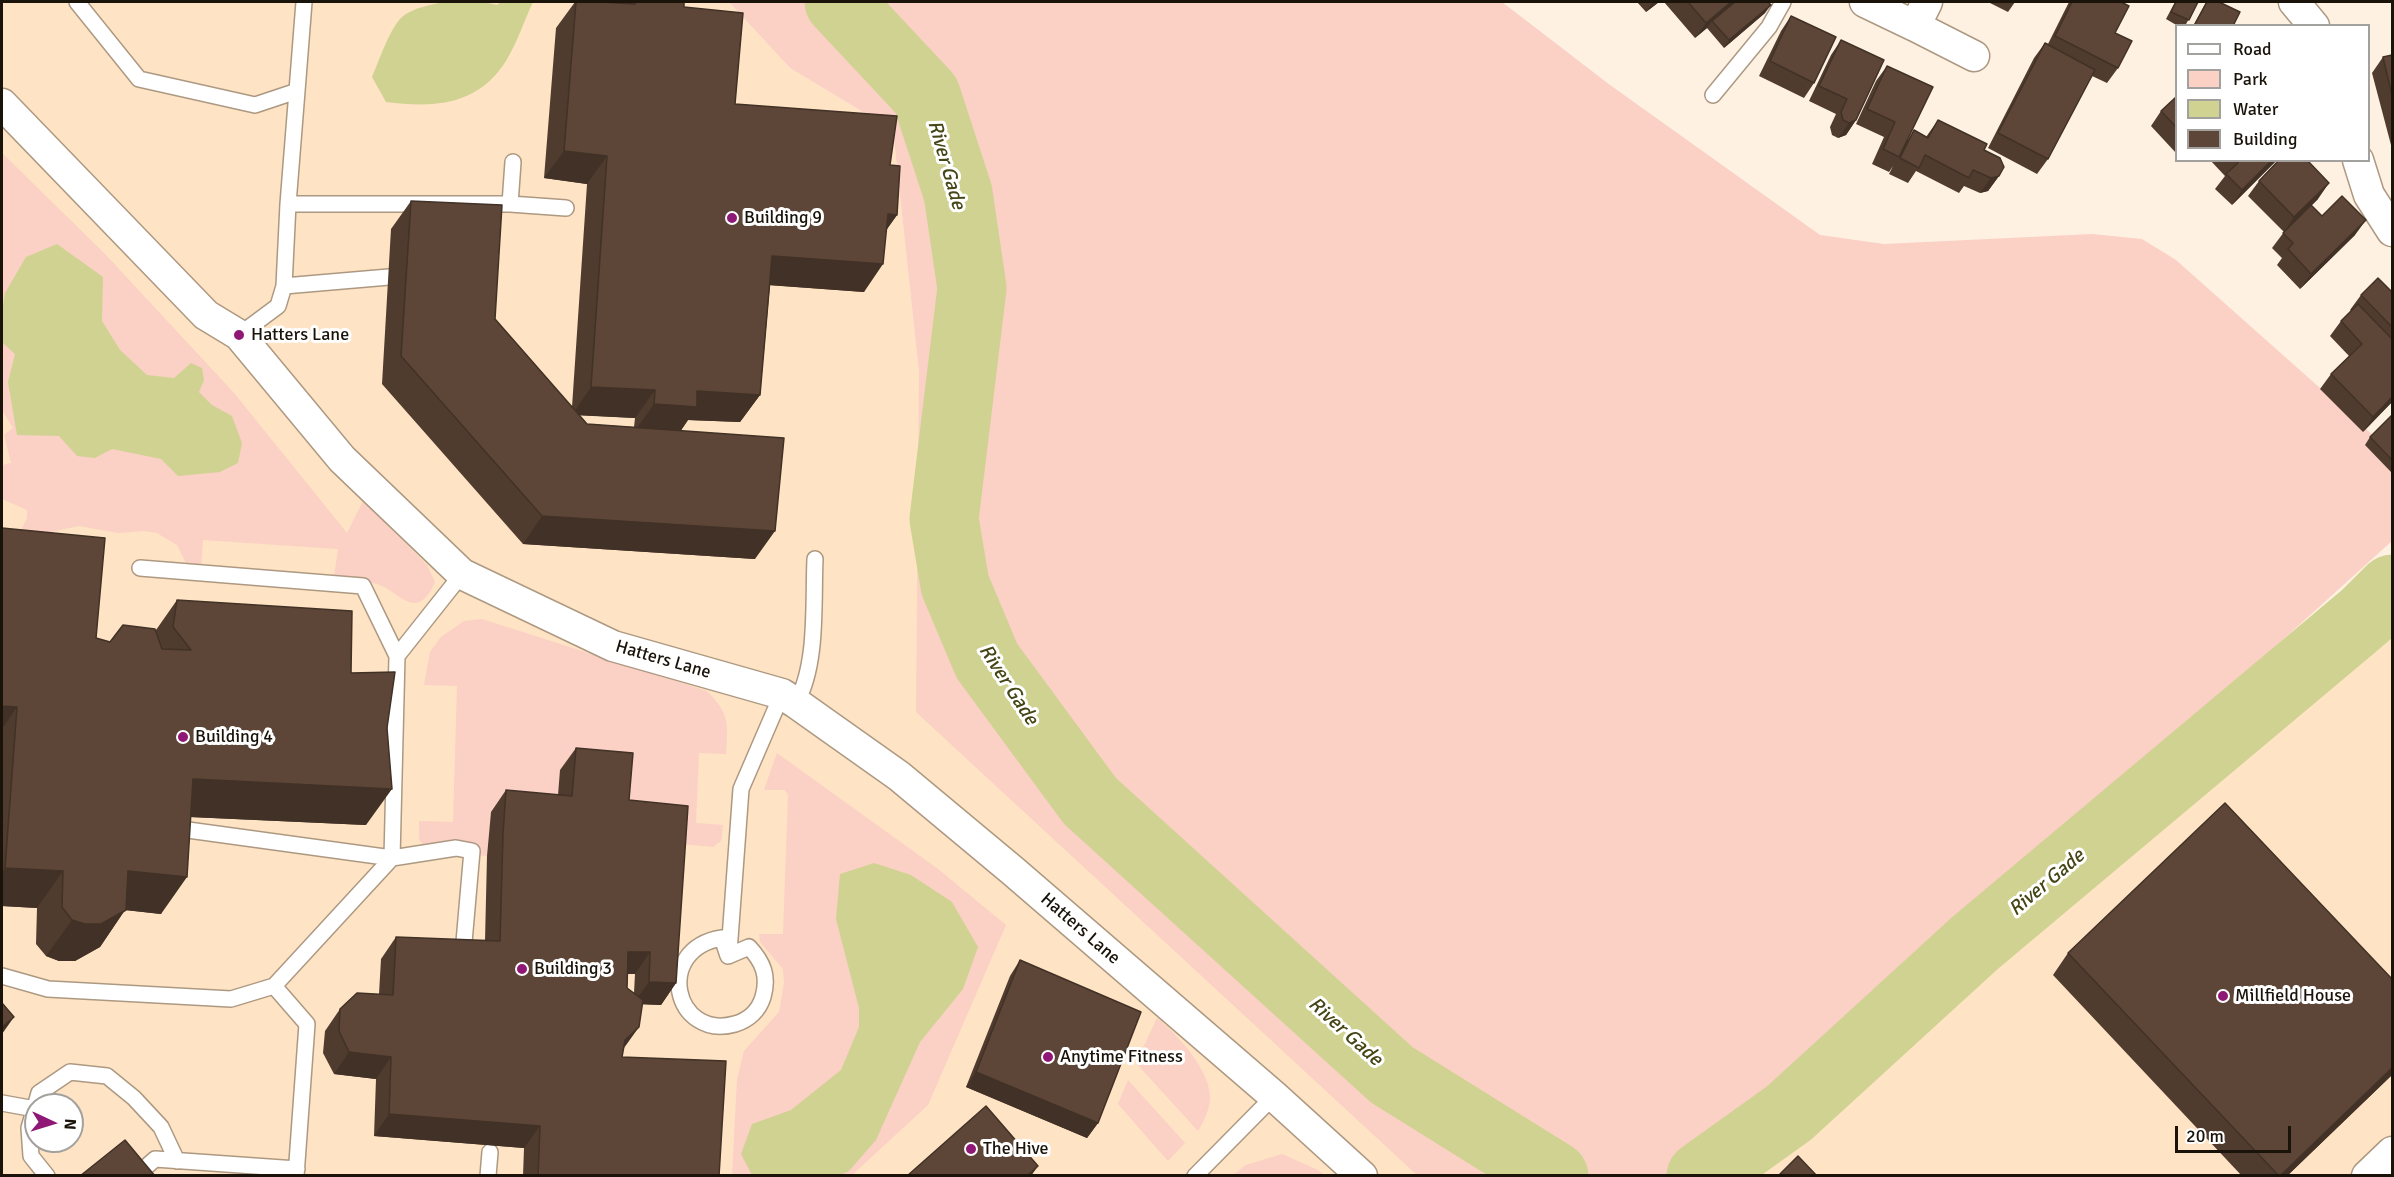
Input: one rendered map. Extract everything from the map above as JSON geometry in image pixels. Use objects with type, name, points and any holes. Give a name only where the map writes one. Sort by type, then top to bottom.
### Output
[{"type":"street","points":[[1865,2],[1921,14],[1974,56]]},
{"type":"street","points":[[2294,2],[2312,24]]},
{"type":"street","name":"Hatters Lane","points":[[2,104],[206,315],[239,335],[342,459],[462,574],[613,646],[789,698],[898,776],[1020,877],[1274,1096],[1362,1176]]},
{"type":"street","points":[[2359,162],[2369,195],[2392,231]]},
{"type":"street","points":[[2367,1176],[2392,1152]]},
{"type":"lane","points":[[77,2],[139,79],[255,105],[297,91]]},
{"type":"lane","points":[[239,335],[278,306],[284,286],[304,2]]},
{"type":"lane","points":[[1713,95],[1769,27],[1783,2]]},
{"type":"lane","points":[[510,204],[513,162]]},
{"type":"lane","points":[[288,204],[510,204],[566,208]]},
{"type":"lane","points":[[284,286],[389,277]]},
{"type":"lane","points":[[728,956],[741,789],[789,698],[805,688],[812,641],[815,560]]},
{"type":"lane","points":[[2,976],[48,989],[231,999],[274,986],[392,858],[397,656],[363,586],[140,568]]},
{"type":"lane","points":[[397,656],[462,574]]},
{"type":"lane","points":[[188,830],[392,858],[456,848],[471,851],[465,942]]},
{"type":"lane","points":[[722,938],[728,956],[749,947],[760,958],[766,973],[766,988],[762,1002],[745,1021],[726,1026],[712,1025],[699,1020],[688,1011],[681,998],[678,985],[680,970],[690,952],[707,940],[722,938]]},
{"type":"lane","points":[[136,1176],[155,1159],[296,1172],[307,1024],[274,986]]},
{"type":"lane","points":[[39,1093],[70,1072],[107,1076],[134,1098],[161,1127],[177,1161]]},
{"type":"lane","points":[[1195,1176],[1274,1096]]},
{"type":"lane","points":[[2,1103],[24,1107]]},
{"type":"lane","points":[[488,1176],[490,1152]]},
{"type":"lane","points":[[31,1153],[47,1176]]},
{"type":"shaded area","points":[[2,2],[729,2],[790,68],[893,130],[919,373],[1420,1176],[2,1176]]},
{"type":"shaded area","points":[[2392,639],[2392,1175],[1711,1176],[1905,1023]]},
{"type":"green space","points":[[729,2],[1502,2],[1610,85],[1820,235],[1884,244],[2092,234],[2142,239],[2176,260],[2392,452],[2392,541],[1691,1175],[1417,1175],[916,712],[919,373],[893,130],[790,68]]},
{"type":"green space","points":[[2,153],[105,254],[234,393],[347,533],[363,501],[427,565],[435,582],[421,601],[414,603],[408,601],[377,584],[334,577],[338,549],[203,540],[201,567],[188,567],[177,545],[157,533],[144,531],[118,533],[79,526],[17,539],[27,518],[27,510],[2,499],[2,465],[11,463],[4,435],[13,428],[2,410]]},
{"type":"green space","points":[[482,619],[707,691],[724,713],[727,727],[726,754],[699,753],[696,823],[723,825],[721,841],[713,847],[670,843],[561,770],[556,818],[491,812],[487,856],[427,851],[419,839],[419,821],[453,822],[457,686],[424,685],[430,652],[441,637],[464,621]]},
{"type":"green space","points":[[777,753],[938,869],[1006,925],[928,1105],[852,1175],[732,1176],[737,1079],[744,1051],[779,1012],[784,983],[783,969],[760,942],[759,934],[783,934],[788,795],[785,790],[764,790]]},
{"type":"green space","points":[[1157,1018],[1184,1044],[1206,1078],[1210,1100],[1206,1117],[1198,1131],[1136,1063]]},
{"type":"green space","points":[[1128,1080],[1185,1143],[1168,1161],[1118,1104]]},
{"type":"green space","points":[[1282,1154],[1324,1175],[1233,1175],[1246,1165]]},
{"type":"water","points":[[446,2],[484,2],[497,5],[501,2],[533,2],[506,61],[482,87],[453,101],[437,104],[386,102],[372,77],[393,29],[402,17],[411,11]]},
{"type":"water","points":[[57,244],[103,277],[102,321],[120,350],[147,375],[174,378],[191,363],[202,368],[204,380],[199,392],[212,405],[232,416],[242,443],[238,463],[220,472],[178,476],[161,459],[112,449],[95,458],[77,456],[59,436],[17,435],[8,382],[15,354],[2,342],[2,311],[5,293],[26,257]]},
{"type":"water","points":[[874,863],[911,875],[952,902],[978,947],[963,989],[920,1042],[876,1140],[848,1172],[836,1176],[752,1175],[741,1154],[752,1124],[791,1110],[841,1070],[859,1027],[859,1008],[836,919],[840,874]]},
{"type":"building","name":"Building 9","points":[[576,2],[635,4],[635,2],[684,2],[684,7],[743,13],[735,104],[897,116],[890,165],[900,166],[897,215],[888,214],[883,264],[772,256],[760,395],[697,391],[697,407],[654,404],[655,390],[591,387],[607,156],[564,151]]},
{"type":"building","points":[[1688,2],[1731,2],[1706,23]]},
{"type":"building","points":[[1735,2],[1768,2],[1771,5],[1729,40],[1712,21]]},
{"type":"building","points":[[2072,2],[2121,2],[2129,6],[2115,33],[2132,41],[2118,68],[2055,36]]},
{"type":"building","points":[[2176,2],[2198,2],[2189,20],[2171,12]]},
{"type":"building","points":[[2207,2],[2219,2],[2240,12],[2234,24],[2195,24]]},
{"type":"building","points":[[1791,16],[1836,37],[1814,83],[1770,61]]},
{"type":"building","points":[[1841,40],[1884,60],[1856,120],[1849,123],[1843,120],[1841,112],[1847,99],[1819,86]]},
{"type":"building","points":[[2045,43],[2095,70],[2048,159],[1998,133]]},
{"type":"building","points":[[2392,55],[2392,95],[2383,57]]},
{"type":"building","points":[[1887,66],[1933,87],[1899,157],[1883,149],[1895,122],[1867,109]]},
{"type":"building","points":[[2175,98],[2175,126],[2161,111]]},
{"type":"building","points":[[1938,120],[1987,144],[1984,150],[2000,158],[2004,167],[1999,176],[1991,178],[1973,170],[1969,178],[1925,155],[1919,168],[1900,158],[1914,130],[1928,138]]},
{"type":"building","points":[[2270,162],[2242,190],[2226,174],[2238,163]]},
{"type":"building","points":[[2277,162],[2309,162],[2329,183],[2294,217],[2259,181]]},
{"type":"building","points":[[2342,196],[2366,220],[2311,274],[2288,249],[2293,243],[2283,233],[2311,205],[2322,216]]},
{"type":"building","points":[[411,201],[502,205],[495,319],[587,424],[784,438],[775,531],[542,516],[401,356]]},
{"type":"building","points":[[2378,278],[2392,292],[2392,327],[2361,295]]},
{"type":"building","points":[[2358,304],[2392,339],[2392,397],[2373,417],[2331,374],[2362,344],[2341,321]]},
{"type":"building","points":[[2392,415],[2392,460],[2370,437]]},
{"type":"building","name":"Building 4","points":[[2,528],[105,538],[96,638],[110,642],[123,625],[155,629],[162,649],[191,650],[173,627],[177,600],[352,611],[351,673],[395,672],[387,728],[392,789],[193,779],[187,877],[128,871],[126,910],[101,924],[85,924],[72,920],[62,907],[63,871],[5,868],[17,707],[2,706]]},
{"type":"building","name":"Building 3","points":[[576,748],[633,753],[629,800],[688,806],[676,983],[649,982],[650,952],[628,952],[627,988],[643,1000],[639,1027],[625,1040],[622,1057],[726,1061],[719,1176],[538,1176],[540,1126],[389,1114],[391,1057],[349,1052],[339,1031],[340,1009],[357,993],[393,995],[396,937],[500,941],[506,790],[572,796]]},
{"type":"building","name":"Millfield House","points":[[2225,803],[2392,979],[2392,1068],[2280,1176],[2068,953]]},
{"type":"building","name":"Anytime Fitness","points":[[1020,960],[1141,1012],[1098,1123],[976,1072]]},
{"type":"building","points":[[2,1003],[14,1017],[2,1027]]},
{"type":"building","name":"The Hive","points":[[986,1106],[1038,1166],[1027,1176],[907,1176]]},
{"type":"building","points":[[125,1140],[155,1176],[80,1176]]},
{"type":"building","points":[[1798,1156],[1817,1176],[1778,1176]]},
{"type":"waterway","name":"River Gade","points":[[839,2],[926,95],[958,193],[972,288],[944,519],[955,585],[987,661],[1090,801],[1392,1075],[1554,1176]]},
{"type":"waterway","name":"River Gade","points":[[1701,1176],[1789,1113],[1975,943],[2366,615],[2392,589]]},
{"type":"place","name":"Building 9","points":[[732,218]]},
{"type":"place","name":"Hatters Lane","points":[[239,335]]},
{"type":"place","name":"Building 4","points":[[183,737]]},
{"type":"place","name":"Building 3","points":[[522,969]]},
{"type":"place","name":"Millfield House","points":[[2223,996]]},
{"type":"place","name":"Anytime Fitness","points":[[1048,1057]]},
{"type":"place","name":"The Hive","points":[[971,1149]]}]
